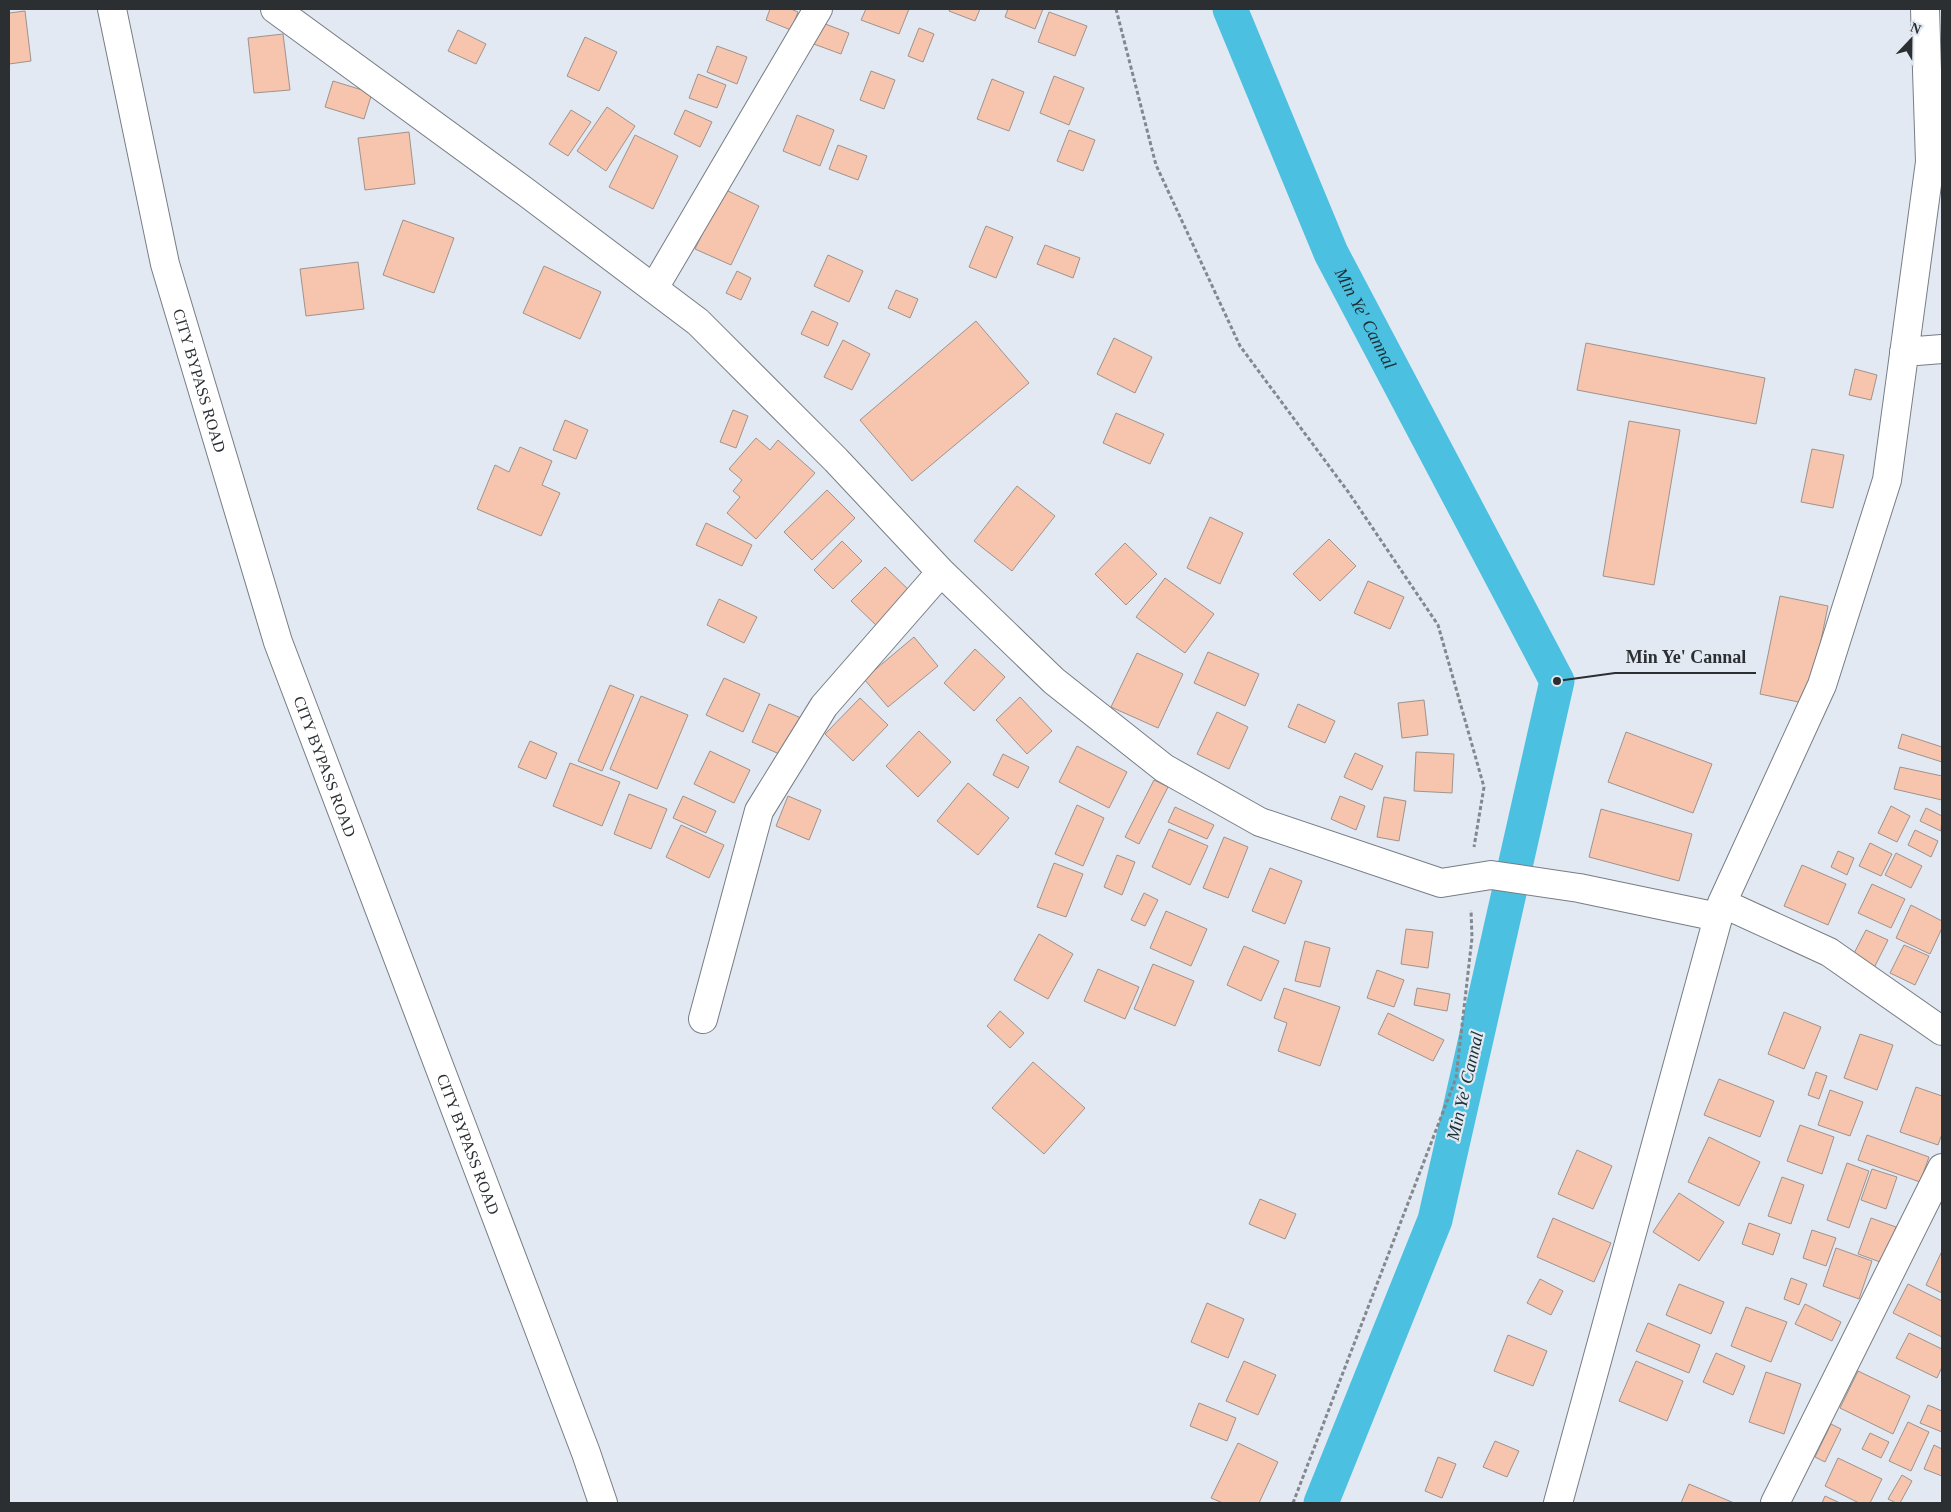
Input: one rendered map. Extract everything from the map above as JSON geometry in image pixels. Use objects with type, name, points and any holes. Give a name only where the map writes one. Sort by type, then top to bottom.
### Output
[{"type":"street","name":"CITY BYPASS ROAD","points":[[112,9],[165,264],[278,642],[583,1444],[603,1503]]},
{"type":"street","points":[[275,9],[527,193],[654,288],[705,329],[836,460],[941,572],[1054,681],[1164,768],[1260,822],[1441,883],[1480,877],[1579,888],[1720,910],[1829,952],[1942,1031]]},
{"type":"street","points":[[654,288],[818,9]]},
{"type":"street","points":[[1558,1503],[1720,910],[1822,685],[1887,480],[1930,162],[1925,9]]},
{"type":"street","points":[[1904,352],[1942,349]]},
{"type":"street","points":[[703,1019],[759,811],[824,706],[941,572]]},
{"type":"street","points":[[1775,1503],[1942,1168]]},
{"type":"path","points":[[1116,9],[1156,165],[1240,346],[1349,493],[1438,625],[1484,787],[1480,877],[1456,1078],[1293,1503]]},
{"type":"building","points":[[770,9],[791,9],[798,12],[791,30],[766,20]]},
{"type":"building","points":[[866,9],[909,9],[899,34],[861,20]]},
{"type":"building","points":[[950,9],[980,9],[975,21],[949,11]]},
{"type":"building","points":[[1008,9],[1043,9],[1035,29],[1005,17]]},
{"type":"building","points":[[25,11],[31,61],[9,64],[9,13]]},
{"type":"building","points":[[1049,12],[1087,26],[1075,56],[1038,42]]},
{"type":"building","points":[[820,22],[849,33],[841,54],[811,43]]},
{"type":"building","points":[[919,28],[934,34],[923,62],[908,56]]},
{"type":"building","points":[[458,30],[486,44],[476,64],[448,51]]},
{"type":"building","points":[[283,34],[290,90],[254,93],[248,38]]},
{"type":"building","points":[[585,37],[617,52],[599,91],[567,76]]},
{"type":"building","points":[[717,46],[747,57],[737,84],[707,72]]},
{"type":"building","points":[[871,71],[895,80],[884,109],[860,100]]},
{"type":"building","points":[[698,74],[726,85],[717,108],[689,98]]},
{"type":"building","points":[[1054,76],[1084,88],[1069,125],[1040,113]]},
{"type":"building","points":[[992,79],[1024,92],[1009,131],[977,119]]},
{"type":"building","points":[[333,81],[372,93],[364,119],[325,107]]},
{"type":"building","points":[[607,107],[635,126],[606,171],[577,151]]},
{"type":"building","points":[[571,110],[591,122],[568,156],[549,144]]},
{"type":"building","points":[[685,110],[712,122],[700,147],[674,134]]},
{"type":"building","points":[[797,115],[834,130],[820,166],[783,151]]},
{"type":"building","points":[[1069,130],[1095,140],[1083,171],[1057,161]]},
{"type":"building","points":[[409,132],[415,184],[365,190],[358,138]]},
{"type":"building","points":[[635,135],[678,156],[653,209],[609,187]]},
{"type":"building","points":[[838,145],[867,156],[858,180],[829,169]]},
{"type":"building","points":[[724,189],[759,206],[731,265],[695,249]]},
{"type":"building","points":[[403,220],[454,238],[434,293],[383,275]]},
{"type":"building","points":[[986,226],[1013,237],[996,278],[969,267]]},
{"type":"building","points":[[1045,245],[1080,258],[1073,278],[1037,264]]},
{"type":"building","points":[[828,255],[863,271],[849,302],[814,286]]},
{"type":"building","points":[[358,262],[364,309],[306,316],[300,269]]},
{"type":"building","points":[[544,266],[601,292],[580,339],[523,313]]},
{"type":"building","points":[[737,271],[751,278],[741,300],[726,293]]},
{"type":"building","points":[[896,290],[918,299],[910,318],[888,308]]},
{"type":"building","points":[[812,311],[838,323],[828,346],[801,334]]},
{"type":"building","points":[[976,321],[1029,383],[912,481],[860,420]]},
{"type":"building","points":[[1114,338],[1152,357],[1135,393],[1097,374]]},
{"type":"building","points":[[843,340],[870,354],[852,390],[824,377]]},
{"type":"building","points":[[1586,343],[1765,378],[1756,424],[1577,390]]},
{"type":"building","points":[[1855,369],[1877,375],[1871,400],[1849,395]]},
{"type":"building","points":[[733,410],[748,416],[736,448],[720,442]]},
{"type":"building","points":[[1116,413],[1164,434],[1150,464],[1103,443]]},
{"type":"building","points":[[565,420],[588,430],[576,459],[553,450]]},
{"type":"building","points":[[1629,421],[1680,430],[1654,585],[1603,576]]},
{"type":"building","points":[[756,438],[770,450],[778,440],[815,473],[756,539],[727,513],[740,497],[733,491],[742,480],[729,469]]},
{"type":"building","points":[[520,447],[552,461],[542,485],[560,493],[541,536],[477,509],[495,465],[509,472]]},
{"type":"building","points":[[1812,449],[1844,455],[1833,508],[1801,502]]},
{"type":"building","points":[[1017,486],[1055,516],[1012,571],[974,541]]},
{"type":"building","points":[[827,490],[855,518],[812,560],[784,532]]},
{"type":"building","points":[[1210,517],[1243,533],[1220,584],[1187,568]]},
{"type":"building","points":[[706,523],[752,545],[742,566],[696,545]]},
{"type":"building","points":[[1329,539],[1356,566],[1320,601],[1293,574]]},
{"type":"building","points":[[842,541],[862,561],[833,589],[814,570]]},
{"type":"building","points":[[1125,543],[1157,574],[1126,605],[1095,574]]},
{"type":"building","points":[[885,567],[913,594],[879,628],[851,601]]},
{"type":"building","points":[[1165,578],[1214,614],[1185,653],[1136,617]]},
{"type":"building","points":[[1368,581],[1404,597],[1390,629],[1354,613]]},
{"type":"building","points":[[1780,596],[1828,606],[1808,704],[1760,694]]},
{"type":"building","points":[[719,599],[757,617],[744,643],[707,625]]},
{"type":"building","points":[[914,637],[938,666],[888,707],[864,679]]},
{"type":"building","points":[[975,649],[1005,677],[974,711],[944,683]]},
{"type":"building","points":[[1208,652],[1259,674],[1245,706],[1194,683]]},
{"type":"building","points":[[1137,653],[1183,674],[1158,728],[1111,707]]},
{"type":"building","points":[[724,678],[760,694],[743,732],[706,715]]},
{"type":"building","points":[[610,685],[634,695],[602,771],[578,761]]},
{"type":"building","points":[[641,696],[688,715],[657,789],[610,769]]},
{"type":"building","points":[[1020,697],[1052,731],[1027,754],[996,720]]},
{"type":"building","points":[[860,698],[888,725],[853,761],[825,734]]},
{"type":"building","points":[[1424,700],[1428,735],[1402,738],[1398,703]]},
{"type":"building","points":[[769,704],[801,718],[784,756],[752,742]]},
{"type":"building","points":[[1298,704],[1335,721],[1325,743],[1288,727]]},
{"type":"building","points":[[1217,712],[1248,727],[1229,769],[1197,754]]},
{"type":"building","points":[[919,731],[951,762],[918,797],[886,766]]},
{"type":"building","points":[[1626,732],[1712,764],[1693,813],[1608,782]]},
{"type":"building","points":[[1902,734],[1942,747],[1942,762],[1898,748]]},
{"type":"building","points":[[530,741],[557,753],[546,779],[518,767]]},
{"type":"building","points":[[1077,746],[1127,772],[1109,808],[1059,782]]},
{"type":"building","points":[[710,751],[750,770],[734,803],[694,784]]},
{"type":"building","points":[[1416,752],[1454,754],[1452,793],[1414,791]]},
{"type":"building","points":[[1355,753],[1383,766],[1372,790],[1344,777]]},
{"type":"building","points":[[1003,754],[1029,767],[1018,788],[993,775]]},
{"type":"building","points":[[570,763],[620,782],[602,826],[553,806]]},
{"type":"building","points":[[1900,767],[1942,776],[1942,800],[1894,789]]},
{"type":"building","points":[[1154,780],[1168,787],[1139,844],[1125,837]]},
{"type":"building","points":[[968,783],[1009,818],[978,855],[937,821]]},
{"type":"building","points":[[629,794],[667,809],[651,849],[614,834]]},
{"type":"building","points":[[683,796],[716,811],[706,833],[673,818]]},
{"type":"building","points":[[788,796],[821,810],[809,840],[776,826]]},
{"type":"building","points":[[1340,796],[1365,806],[1356,830],[1331,819]]},
{"type":"building","points":[[1384,797],[1406,801],[1399,841],[1377,837]]},
{"type":"building","points":[[1077,805],[1104,818],[1083,866],[1055,854]]},
{"type":"building","points":[[1891,806],[1910,816],[1897,842],[1878,833]]},
{"type":"building","points":[[1175,807],[1214,825],[1207,839],[1168,822]]},
{"type":"building","points":[[1926,808],[1942,816],[1941,831],[1920,821]]},
{"type":"building","points":[[1601,809],[1692,834],[1679,881],[1589,857]]},
{"type":"building","points":[[681,825],[724,845],[709,878],[666,857]]},
{"type":"building","points":[[1169,829],[1208,846],[1190,885],[1152,867]]},
{"type":"building","points":[[1915,830],[1938,841],[1931,857],[1908,845]]},
{"type":"building","points":[[1224,837],[1248,847],[1228,898],[1203,888]]},
{"type":"building","points":[[1870,843],[1892,854],[1881,876],[1859,866]]},
{"type":"building","points":[[1838,851],[1854,858],[1847,875],[1831,867]]},
{"type":"building","points":[[1896,853],[1922,866],[1911,888],[1885,875]]},
{"type":"building","points":[[1117,855],[1135,862],[1122,895],[1104,887]]},
{"type":"building","points":[[1054,863],[1083,874],[1066,917],[1037,907]]},
{"type":"building","points":[[1802,865],[1846,884],[1828,925],[1784,906]]},
{"type":"building","points":[[1270,868],[1302,881],[1285,924],[1252,911]]},
{"type":"building","points":[[1872,884],[1905,899],[1891,928],[1858,913]]},
{"type":"building","points":[[1144,893],[1158,900],[1145,926],[1131,920]]},
{"type":"building","points":[[1911,905],[1942,921],[1942,928],[1930,954],[1896,938]]},
{"type":"building","points":[[1166,911],[1207,929],[1191,966],[1150,948]]},
{"type":"building","points":[[1406,929],[1433,932],[1428,968],[1401,964]]},
{"type":"building","points":[[1866,930],[1888,940],[1871,974],[1849,963]]},
{"type":"building","points":[[1039,934],[1073,954],[1048,999],[1014,980]]},
{"type":"building","points":[[1305,941],[1330,948],[1320,987],[1295,981]]},
{"type":"building","points":[[1904,945],[1929,956],[1915,985],[1890,973]]},
{"type":"building","points":[[1244,946],[1279,961],[1261,1001],[1227,985]]},
{"type":"building","points":[[1153,964],[1194,981],[1175,1026],[1134,1009]]},
{"type":"building","points":[[1098,969],[1139,987],[1125,1019],[1084,1001]]},
{"type":"building","points":[[1377,970],[1404,980],[1394,1007],[1367,998]]},
{"type":"building","points":[[1284,988],[1340,1007],[1320,1066],[1278,1051],[1287,1023],[1274,1018]]},
{"type":"building","points":[[1417,988],[1450,994],[1447,1011],[1414,1005]]},
{"type":"building","points":[[1000,1011],[1024,1033],[1010,1048],[987,1026]]},
{"type":"building","points":[[1784,1012],[1821,1027],[1804,1069],[1768,1054]]},
{"type":"building","points":[[1388,1013],[1444,1040],[1433,1061],[1378,1034]]},
{"type":"building","points":[[1860,1034],[1893,1045],[1877,1090],[1844,1078]]},
{"type":"building","points":[[1033,1062],[1085,1108],[1044,1154],[992,1108]]},
{"type":"building","points":[[1816,1072],[1827,1076],[1819,1099],[1808,1095]]},
{"type":"building","points":[[1719,1079],[1774,1101],[1760,1137],[1704,1115]]},
{"type":"building","points":[[1916,1087],[1942,1096],[1942,1134],[1938,1145],[1900,1132]]},
{"type":"building","points":[[1830,1090],[1863,1102],[1850,1136],[1818,1125]]},
{"type":"building","points":[[1800,1125],[1834,1137],[1822,1174],[1787,1161]]},
{"type":"building","points":[[1867,1135],[1929,1157],[1920,1182],[1858,1160]]},
{"type":"building","points":[[1709,1137],[1760,1162],[1739,1206],[1688,1182]]},
{"type":"building","points":[[1577,1150],[1612,1166],[1593,1209],[1558,1194]]},
{"type":"building","points":[[1847,1163],[1869,1171],[1849,1228],[1827,1220]]},
{"type":"building","points":[[1872,1169],[1897,1177],[1886,1209],[1861,1200]]},
{"type":"building","points":[[1782,1177],[1804,1185],[1791,1224],[1768,1216]]},
{"type":"building","points":[[1679,1193],[1724,1222],[1699,1261],[1653,1232]]},
{"type":"building","points":[[1260,1199],[1296,1214],[1285,1239],[1249,1224]]},
{"type":"building","points":[[1553,1218],[1611,1243],[1594,1282],[1537,1257]]},
{"type":"building","points":[[1871,1218],[1896,1227],[1883,1263],[1858,1254]]},
{"type":"building","points":[[1749,1223],[1780,1234],[1773,1255],[1742,1244]]},
{"type":"building","points":[[1812,1230],[1836,1238],[1826,1266],[1803,1258]]},
{"type":"building","points":[[1836,1248],[1872,1261],[1859,1299],[1823,1286]]},
{"type":"building","points":[[1942,1251],[1942,1293],[1926,1285]]},
{"type":"building","points":[[1791,1278],[1807,1284],[1799,1305],[1784,1299]]},
{"type":"building","points":[[1540,1279],[1563,1291],[1551,1315],[1527,1303]]},
{"type":"building","points":[[1679,1284],[1724,1302],[1711,1334],[1666,1315]]},
{"type":"building","points":[[1908,1284],[1942,1301],[1942,1337],[1893,1313]]},
{"type":"building","points":[[1207,1303],[1244,1319],[1228,1358],[1191,1342]]},
{"type":"building","points":[[1805,1304],[1841,1322],[1832,1341],[1795,1324]]},
{"type":"building","points":[[1746,1307],[1787,1322],[1771,1362],[1731,1346]]},
{"type":"building","points":[[1648,1323],[1700,1345],[1689,1373],[1636,1351]]},
{"type":"building","points":[[1909,1333],[1942,1349],[1942,1367],[1937,1378],[1896,1358]]},
{"type":"building","points":[[1508,1335],[1547,1351],[1533,1386],[1494,1371]]},
{"type":"building","points":[[1716,1353],[1745,1366],[1733,1395],[1703,1382]]},
{"type":"building","points":[[1244,1361],[1276,1375],[1258,1415],[1226,1401]]},
{"type":"building","points":[[1636,1361],[1683,1381],[1667,1421],[1619,1401]]},
{"type":"building","points":[[1858,1371],[1910,1396],[1893,1434],[1840,1408]]},
{"type":"building","points":[[1766,1372],[1801,1384],[1784,1434],[1749,1422]]},
{"type":"building","points":[[1199,1403],[1236,1418],[1227,1441],[1190,1426]]},
{"type":"building","points":[[1928,1405],[1942,1411],[1942,1432],[1920,1423]]},
{"type":"building","points":[[1908,1422],[1929,1432],[1911,1471],[1889,1461]]},
{"type":"building","points":[[1831,1424],[1841,1429],[1825,1462],[1815,1457]]},
{"type":"building","points":[[1870,1433],[1889,1442],[1881,1458],[1862,1449]]},
{"type":"building","points":[[1495,1441],[1519,1451],[1507,1477],[1483,1467]]},
{"type":"building","points":[[1238,1443],[1278,1462],[1259,1503],[1223,1503],[1211,1498]]},
{"type":"building","points":[[1934,1445],[1942,1449],[1942,1476],[1924,1469]]},
{"type":"building","points":[[1438,1457],[1456,1464],[1442,1498],[1425,1491]]},
{"type":"building","points":[[1838,1458],[1882,1479],[1870,1503],[1859,1503],[1825,1486]]},
{"type":"building","points":[[1902,1475],[1912,1481],[1900,1503],[1896,1503],[1888,1499]]},
{"type":"building","points":[[1689,1484],[1734,1503],[1681,1503]]},
{"type":"building","points":[[1825,1496],[1840,1503],[1822,1503]]},
{"type":"waterway","name":"Min Ye' Cannal","points":[[1230,9],[1331,253],[1557,681],[1435,1220],[1321,1503]]},
{"type":"place","name":"Min Ye' Cannal","points":[[1557,681]]}]
